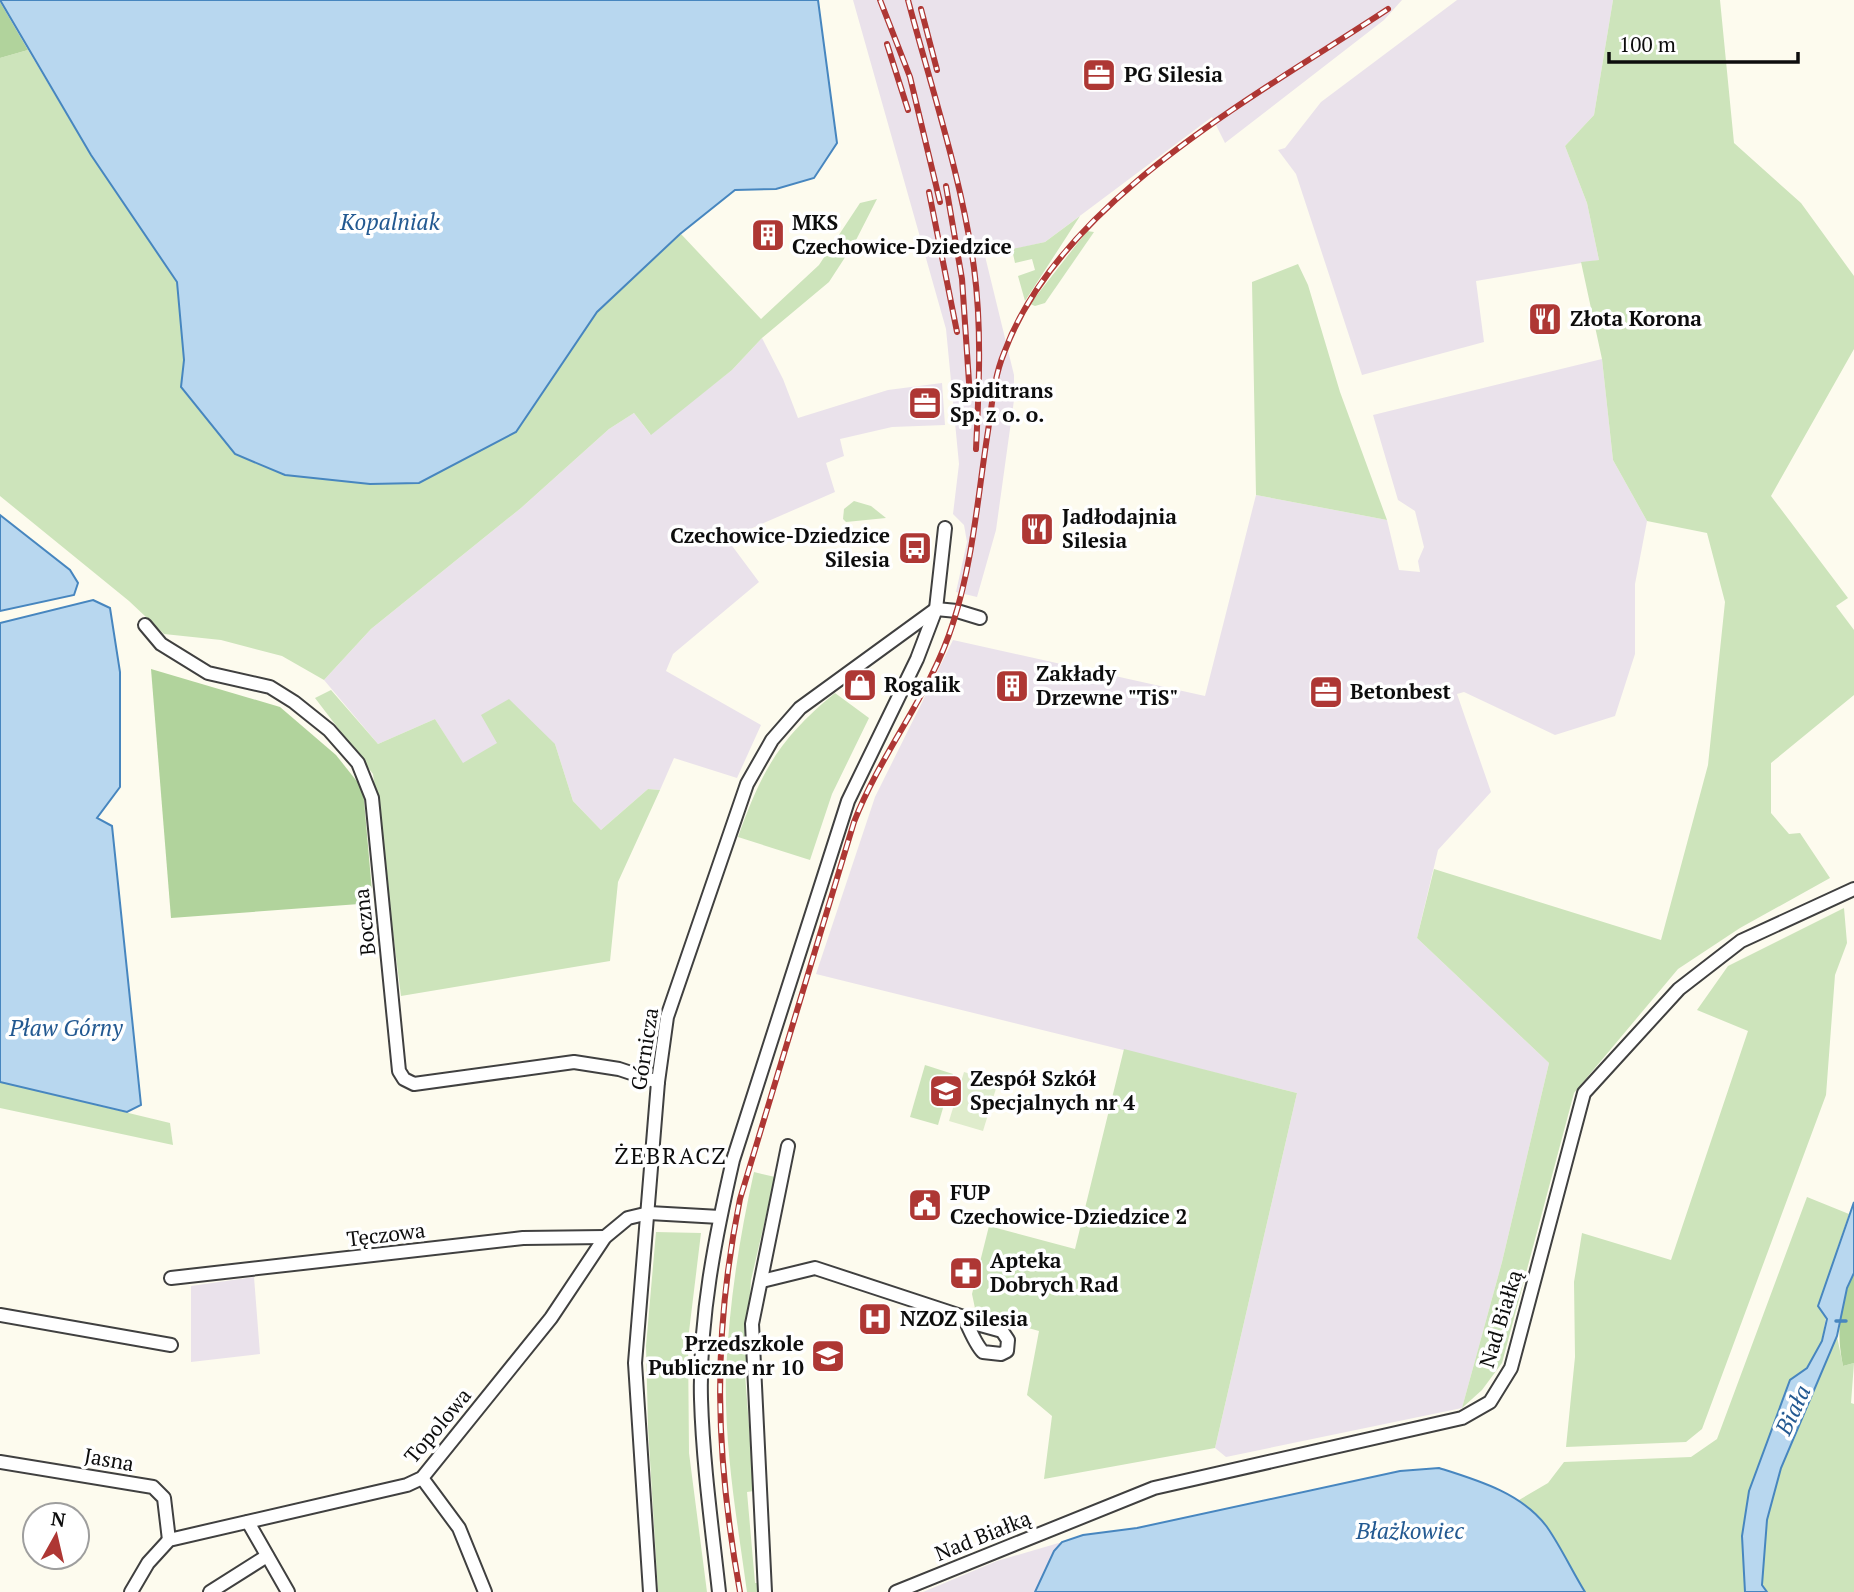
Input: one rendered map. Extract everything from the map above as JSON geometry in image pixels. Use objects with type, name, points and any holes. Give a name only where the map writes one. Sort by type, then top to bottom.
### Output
[{"type":"street","points":[[719,1592],[701,1397],[706,1303],[720,1217],[733,1160],[848,801],[917,659],[936,609],[945,528]]},
{"type":"street","points":[[936,609],[980,618]]},
{"type":"street","name":"Górnicza","points":[[650,1592],[635,1363],[658,1082],[667,1017],[710,884],[747,784],[772,740],[800,708],[936,609]]},
{"type":"street","name":"Boczna","points":[[145,625],[162,644],[208,673],[270,687],[294,702],[329,730],[358,763],[372,798],[399,1071],[404,1079],[414,1084],[574,1062],[619,1069],[658,1082]]},
{"type":"street","name":"Nad Białką","points":[[896,1592],[1140,1493],[1462,1418],[1490,1402],[1511,1368],[1584,1093],[1679,989],[1741,941],[1854,889]]},
{"type":"street","points":[[765,1592],[752,1324],[788,1146]]},
{"type":"street","name":"Topolowa","points":[[169,1539],[407,1485],[422,1478],[551,1318],[605,1237],[628,1218],[649,1213],[720,1217]]},
{"type":"street","name":"Tęczowa","points":[[171,1278],[523,1238],[605,1237]]},
{"type":"street","points":[[762,1281],[815,1268],[964,1317],[966,1321]]},
{"type":"street","points":[[0,1315],[171,1345]]},
{"type":"street","name":"Jasna","points":[[0,1462],[153,1487],[164,1498],[169,1539]]},
{"type":"street","points":[[422,1478],[459,1528],[485,1592]]},
{"type":"street","points":[[248,1522],[288,1592]]},
{"type":"street","points":[[131,1592],[148,1563],[169,1539]]},
{"type":"street","points":[[209,1592],[267,1556]]},
{"type":"shaded area","points":[[853,0],[1402,0],[1384,20],[1225,143],[1212,117],[1045,242],[985,256],[1014,375],[1014,400],[996,530],[977,597],[956,592],[967,542],[964,525],[953,514],[959,464],[946,329]]},
{"type":"shaded area","points":[[1457,0],[1613,0],[1594,115],[1565,146],[1587,203],[1599,260],[1476,281],[1484,342],[1362,375],[1296,174],[1278,150],[1285,148],[1321,102]]},
{"type":"shaded area","points":[[762,338],[783,379],[798,418],[888,390],[942,383],[945,425],[892,427],[840,439],[844,456],[826,463],[835,492],[727,539],[759,582],[673,654],[666,671],[761,725],[737,778],[674,758],[660,790],[648,789],[601,830],[573,801],[555,744],[498,743],[463,764],[435,719],[378,744],[324,680],[371,629],[521,508],[609,429],[634,413],[650,434],[732,370]]},
{"type":"shaded area","points":[[1602,359],[1613,460],[1647,521],[1635,584],[1635,654],[1615,716],[1555,735],[1464,692],[1457,694],[1491,792],[1438,850],[1417,938],[1549,1063],[1502,1262],[1462,1408],[1226,1457],[1215,1448],[1297,1093],[816,974],[875,797],[953,640],[1205,696],[1256,495],[1387,520],[1399,570],[1420,572],[1418,561],[1424,547],[1415,511],[1398,500],[1373,415]]},
{"type":"shaded area","points":[[254,1277],[260,1354],[191,1362],[191,1286]]},
{"type":"shaded area","points":[[1062,1542],[1054,1551],[1035,1592],[923,1592],[997,1561]]},
{"type":"green space","points":[[1613,0],[1720,0],[1734,143],[1801,203],[1854,276],[1854,349],[1771,496],[1848,598],[1836,606],[1854,630],[1854,695],[1771,763],[1771,813],[1789,834],[1800,833],[1830,878],[1740,928],[1678,969],[1574,1093],[1502,1363],[1482,1390],[1462,1408],[1502,1262],[1549,1063],[1417,938],[1434,869],[1661,940],[1708,765],[1725,602],[1707,533],[1647,521],[1613,460],[1602,359],[1581,262],[1599,260],[1587,203],[1565,146],[1594,115]]},
{"type":"green space","points":[[0,2],[28,50],[0,58]]},
{"type":"green space","points":[[28,50],[91,155],[177,282],[184,360],[181,388],[235,454],[285,475],[370,484],[516,432],[597,312],[681,234],[761,319],[819,265],[860,203],[877,199],[855,242],[829,282],[762,338],[732,370],[651,435],[634,413],[609,429],[521,508],[371,629],[324,680],[282,656],[221,640],[164,634],[129,601],[0,496],[0,58]]},
{"type":"green space","points":[[1080,216],[1025,301],[1018,276],[1035,270],[1032,259],[1015,263],[1012,249],[1045,242]]},
{"type":"green space","points":[[1087,231],[1094,232],[1045,303],[1035,306],[1030,304]]},
{"type":"green space","points":[[1298,264],[1308,285],[1340,392],[1387,520],[1256,495],[1252,282]]},
{"type":"green space","points":[[854,501],[871,506],[886,518],[846,522],[843,519],[844,509]]},
{"type":"green space","points":[[151,669],[280,707],[336,755],[363,789],[373,903],[171,918]]},
{"type":"green space","points":[[331,690],[378,744],[435,719],[463,763],[497,743],[481,715],[509,699],[555,744],[573,801],[601,830],[648,789],[660,790],[618,882],[610,961],[401,996],[373,774],[315,698]]},
{"type":"green space","points":[[835,693],[869,718],[832,794],[810,860],[738,837],[755,793],[775,757],[800,725]]},
{"type":"green space","points":[[1844,908],[1847,943],[1835,975],[1826,1095],[1702,1429],[1686,1442],[1566,1447],[1575,1357],[1574,1282],[1582,1233],[1671,1260],[1748,1031],[1697,1010],[1728,966]]},
{"type":"green space","points":[[1124,1049],[1297,1093],[1215,1448],[1044,1479],[1052,1416],[1027,1395],[1039,1331],[976,1313],[972,1294],[989,1226],[1075,1249]]},
{"type":"green space","points":[[925,1065],[953,1074],[938,1125],[910,1117]]},
{"type":"green space","points":[[964,1072],[998,1082],[983,1131],[949,1121]]},
{"type":"green space","points":[[0,1082],[170,1123],[173,1145],[0,1108]]},
{"type":"green space","points":[[754,1172],[775,1177],[751,1280],[745,1374],[754,1491],[747,1492],[755,1583],[761,1583],[761,1592],[747,1592],[729,1455],[726,1373],[736,1272]]},
{"type":"green space","points":[[1807,1197],[1849,1214],[1837,1249],[1822,1341],[1807,1368],[1790,1381],[1749,1491],[1742,1536],[1745,1592],[1585,1592],[1546,1526],[1519,1500],[1548,1483],[1564,1462],[1691,1457],[1717,1439]]},
{"type":"green space","points":[[656,1232],[701,1233],[688,1340],[689,1453],[707,1592],[658,1592],[646,1346]]},
{"type":"green space","points":[[1854,1273],[1854,1363],[1843,1366],[1840,1319]]},
{"type":"green space","points":[[1837,1336],[1843,1366],[1854,1363],[1851,1403],[1854,1404],[1854,1592],[1767,1592],[1762,1586],[1767,1520],[1781,1468]]},
{"type":"water","name":"Kopalniak","points":[[0,0],[818,0],[837,143],[814,178],[776,189],[735,190],[680,234],[597,312],[516,432],[419,483],[370,484],[285,475],[235,454],[181,387],[184,360],[177,282],[91,155]]},
{"type":"water","points":[[0,515],[70,570],[78,583],[74,595],[0,611]]},
{"type":"water","name":"Pław Górny","points":[[93,600],[110,608],[120,672],[120,787],[97,818],[112,826],[141,1105],[127,1112],[0,1082],[0,623]]},
{"type":"water","name":"Biała","points":[[1854,1202],[1854,1273],[1847,1288],[1837,1336],[1781,1468],[1767,1520],[1762,1585],[1767,1592],[1745,1592],[1742,1536],[1749,1491],[1790,1380],[1807,1368],[1822,1341],[1827,1319],[1818,1306]]},
{"type":"water","name":"Błażkowiec","points":[[1439,1468],[1498,1489],[1537,1515],[1557,1543],[1585,1592],[1035,1592],[1054,1551],[1062,1542],[1083,1535],[1137,1528],[1400,1471]]},
{"type":"waterway","points":[[1836,1321],[1846,1321]]},
{"type":"railway","points":[[880,0],[910,77],[940,202]]},
{"type":"railway","points":[[908,0],[954,167],[969,234],[977,291],[979,336],[976,449]]},
{"type":"railway","points":[[921,9],[937,70]]},
{"type":"railway","points":[[740,1592],[726,1492],[720,1395],[725,1299],[740,1199],[854,822],[878,771],[932,674],[953,623],[970,552],[994,391],[1004,353],[1031,298],[1069,247],[1116,200],[1168,156],[1224,115],[1388,9]]},
{"type":"railway","points":[[887,44],[908,110]]},
{"type":"railway","points":[[946,186],[962,279],[970,397]]},
{"type":"railway","points":[[929,192],[957,332]]},
{"type":"place","name":"PG Silesia","points":[[1099,75]]},
{"type":"place","name":"MKS Czechowice-Dziedzice","points":[[768,235]]},
{"type":"place","name":"Złota Korona","points":[[1545,319]]},
{"type":"place","name":"Spiditrans Sp. z o. o.","points":[[925,403]]},
{"type":"place","name":"Jadłodajnia Silesia","points":[[1037,529]]},
{"type":"place","name":"Czechowice-Dziedzice Silesia","points":[[915,548]]},
{"type":"place","name":"Rogalik","points":[[860,685]]},
{"type":"place","name":"Zakłady Drzewne \"TiS\"","points":[[1012,686]]},
{"type":"place","name":"Betonbest","points":[[1326,692]]},
{"type":"place","name":"Zespół Szkół Specjalnych nr 4","points":[[946,1091]]},
{"type":"place","name":"FUP Czechowice-Dziedzice 2","points":[[925,1205]]},
{"type":"place","name":"Apteka Dobrych Rad","points":[[966,1273]]},
{"type":"place","name":"NZOZ Silesia","points":[[875,1319]]},
{"type":"place","name":"Przedszkole Publiczne nr 10","points":[[828,1356]]},
{"type":"district","name":"ŻEBRACZ","points":[[671,1156]]}]
